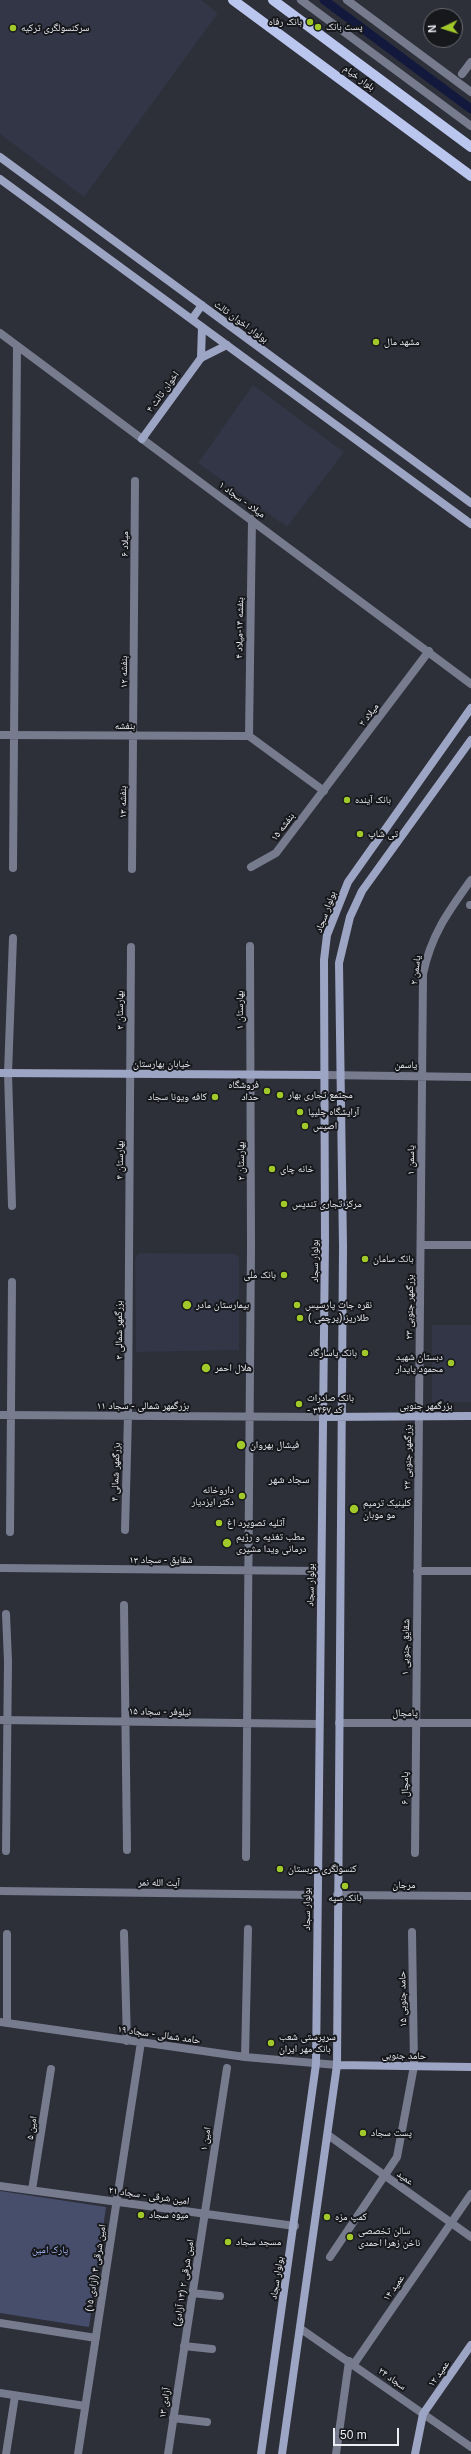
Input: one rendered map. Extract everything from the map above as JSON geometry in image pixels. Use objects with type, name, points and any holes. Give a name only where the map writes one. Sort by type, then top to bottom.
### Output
[{"type":"main road","name":"بلوار خیام","points":[[233,0],[471,176]]},
{"type":"main road","name":"بلوار خیام","points":[[273,0],[471,147]]},
{"type":"main road","name":"بولوار اخوان ثالث","points":[[0,157],[471,503]]},
{"type":"main road","points":[[0,179],[471,524]]},
{"type":"main road","points":[[192,319],[202,305]]},
{"type":"main road","points":[[201,358],[202,327]]},
{"type":"main road","name":"اخوان ثالث ۴","points":[[142,439],[201,358],[228,345]]},
{"type":"main road","name":"بولوار سجاد","points":[[261,2454],[295,2226],[316,2064],[323,1417],[324,960],[327,935],[335,911],[348,882],[471,708]]},
{"type":"main road","points":[[282,2454],[338,2065],[337,1895],[342,1416],[341,1075],[339,963],[350,917],[362,891],[378,867],[444,780],[471,740]]},
{"type":"main road","name":"خیابان بهارستان","points":[[4,1073],[324,1075]]},
{"type":"main road","name":"بزرگمهر جنوبی","points":[[323,1417],[471,1416]]},
{"type":"main road","name":"حامد جنوبی","points":[[338,2065],[471,2067]]},
{"type":"main road","name":"عمید ۱۲","points":[[423,2414],[471,2345]]},
{"type":"main road","points":[[415,2454],[423,2414]]},
{"type":"street","points":[[301,0],[471,126]]},
{"type":"street","points":[[347,0],[471,92]]},
{"type":"street","points":[[462,74],[471,62]]},
{"type":"street","name":"میلاد - سجاد ۱","points":[[0,333],[252,519],[471,684]]},
{"type":"street","points":[[13,868],[17,346]]},
{"type":"street","name":"میلاد ۶","points":[[134,608],[135,481]]},
{"type":"street","name":"بنفشه ۱۴-میلاد ۴","points":[[249,736],[252,519]]},
{"type":"street","name":"بنفشه ۱۲","points":[[133,736],[134,608]]},
{"type":"street","name":"میلاد ۲","points":[[324,791],[429,651]]},
{"type":"street","name":"بنفشه","points":[[0,735],[249,736]]},
{"type":"street","name":"بنفشه ۱۳","points":[[132,869],[133,736]]},
{"type":"street","points":[[249,736],[324,791]]},
{"type":"street","name":"بنفشه ۱۵","points":[[251,867],[276,853],[324,791]]},
{"type":"street","name":"یاسمن ۲","points":[[421,1076],[424,974],[428,951],[438,928],[471,880]]},
{"type":"street","points":[[12,1206],[4,1073],[13,938]]},
{"type":"street","name":"بهارستان ۱","points":[[250,946],[251,1074]]},
{"type":"street","name":"بهارستان ۳","points":[[130,1074],[131,947]]},
{"type":"street","name":"بهارستان ۴","points":[[129,1246],[130,1074]]},
{"type":"street","name":"بهارستان ۲","points":[[246,1857],[251,1074]]},
{"type":"street","name":"یاسمن","points":[[324,1075],[471,1077]]},
{"type":"street","name":"یاسمن ۱","points":[[421,1076],[421,1245]]},
{"type":"street","points":[[421,1245],[471,1245]]},
{"type":"street","name":"بزرگمهر جنوبی ۲۳","points":[[419,1416],[421,1245]]},
{"type":"street","name":"بزرگمهر شمالی ۳","points":[[128,1415],[129,1246]]},
{"type":"street","points":[[10,1532],[12,1282]]},
{"type":"street","name":"بزرگمهر شمالی - سجاد ۱۱","points":[[0,1415],[323,1417]]},
{"type":"street","name":"بزرگمهر شمالی ۴","points":[[125,1530],[128,1415]]},
{"type":"street","name":"بزرگمهر جنوبی ۲۲","points":[[417,1571],[419,1416]]},
{"type":"street","name":"شقایق - سجاد ۱۳","points":[[0,1568],[321,1571]]},
{"type":"street","points":[[417,1571],[471,1571]]},
{"type":"street","name":"شقایق جنوبی ۱","points":[[415,1723],[417,1571]]},
{"type":"street","points":[[124,1605],[127,1722],[127,1850]]},
{"type":"street","points":[[6,1614],[8,1661],[4,1720],[7,1786],[6,1851]]},
{"type":"street","name":"نیلوفر - سجاد ۱۵","points":[[4,1720],[320,1724]]},
{"type":"street","name":"پامچال","points":[[340,1722],[471,1723]]},
{"type":"street","name":"پامچال ۶","points":[[415,1723],[415,1853]]},
{"type":"street","name":"آیت الله نمر","points":[[0,1892],[317,1895]]},
{"type":"street","name":"مرجان","points":[[337,1895],[471,1896]]},
{"type":"street","points":[[245,2057],[248,1930]]},
{"type":"street","name":"حامد جنوبی ۱۵","points":[[330,2257],[397,2157],[414,2066],[412,1932]]},
{"type":"street","points":[[124,1933],[127,2041]]},
{"type":"street","points":[[4,2023],[7,1979],[7,1934]]},
{"type":"street","name":"حامد شمالی - سجاد ۱۹","points":[[4,2023],[245,2057],[338,2065]]},
{"type":"street","name":"امین شرقی ۴ (آزادی ۱۵)","points":[[78,2454],[141,2042]]},
{"type":"street","name":"امین ۱","points":[[205,2213],[227,2068]]},
{"type":"street","name":"امین ۵","points":[[32,2190],[51,2069]]},
{"type":"street","name":"عمید","points":[[328,2135],[471,2237]]},
{"type":"street","name":"امین شرقی - سجاد ۲۱","points":[[0,2186],[295,2226]]},
{"type":"street","name":"عمید ۱۴","points":[[351,2363],[471,2194]]},
{"type":"street","name":"امین شرقی ۲ (۱۳ آزادی)","points":[[183,2355],[205,2213]]},
{"type":"street","points":[[192,2293],[220,2296]]},
{"type":"street","points":[[0,2323],[96,2338]]},
{"type":"street","name":"سجاد ۲۴","points":[[301,2329],[471,2447]]},
{"type":"street","points":[[184,2346],[212,2349]]},
{"type":"street","name":"آزادی ۱۳","points":[[168,2454],[183,2355]]},
{"type":"street","points":[[336,2454],[351,2363]]},
{"type":"street","points":[[0,2393],[85,2406]]},
{"type":"street","points":[[6,2454],[15,2396]]},
{"type":"street","points":[[173,2418],[207,2422]]},
{"type":"shaded area","points":[[0,0],[201,0],[218,13],[84,197],[0,134]]},
{"type":"shaded area","points":[[253,385],[344,452],[287,527],[198,463]]},
{"type":"shaded area","name":"بیمارستان مادر","points":[[141,1253],[235,1254],[239,1257],[239,1350],[136,1352],[135,1260],[137,1255]]},
{"type":"shaded area","name":"دبستان شهید محمود پایدار","points":[[432,1325],[471,1325],[471,1402],[432,1402]]},
{"type":"green space","name":"پارک امین","points":[[0,2191],[106,2207],[89,2327],[0,2313]]},
{"type":"waterway","points":[[324,0],[471,109]]},
{"type":"place","name":"بانک رفاه","points":[[310,22]]},
{"type":"place","name":"پست بانک","points":[[318,27]]},
{"type":"place","name":"سرکنسولگری ترکیه","points":[[13,28]]},
{"type":"place","name":"مشهد مال","points":[[376,342]]},
{"type":"place","name":"بانک آینده","points":[[347,800]]},
{"type":"place","name":"تی شاپ","points":[[360,834]]},
{"type":"place","name":"فروشگاه حداد","points":[[267,1091]]},
{"type":"place","name":"مجتمع تجاری بهار","points":[[280,1095]]},
{"type":"place","name":"کافه ویونا سجاد","points":[[215,1097]]},
{"type":"place","name":"آرایشگاه چلیپا","points":[[300,1112]]},
{"type":"place","name":"اصیس","points":[[305,1126]]},
{"type":"place","name":"خانه چای","points":[[272,1169]]},
{"type":"place","name":"مرکز تجاری تندیس","points":[[284,1204]]},
{"type":"place","name":"بانک سامان","points":[[365,1259]]},
{"type":"place","name":"بانک ملی","points":[[284,1275]]},
{"type":"place","name":"بیمارستان مادر","points":[[187,1305]]},
{"type":"place","name":"نقره جات پارسیس","points":[[297,1305]]},
{"type":"place","name":"طلاریز (پرچمی )","points":[[300,1318]]},
{"type":"place","name":"بانک پاسارگاد","points":[[365,1353]]},
{"type":"place","name":"دبستان شهید محمود پایدار","points":[[451,1363]]},
{"type":"place","name":"هلال احمر","points":[[206,1368]]},
{"type":"place","name":"بانک صادرات - کد ۳۴۶۷","points":[[299,1404]]},
{"type":"place","name":"فیشال بهروان","points":[[241,1445]]},
{"type":"place","name":"داروخانه دکتر ایزدیار","points":[[242,1496]]},
{"type":"place","name":"کلینیک ترمیم مو موبان","points":[[354,1509]]},
{"type":"place","name":"آتلیه تصویرد اغ","points":[[219,1523]]},
{"type":"place","name":"مطب تغذیه و رژیم درمانی ویدا مشیری","points":[[227,1543]]},
{"type":"place","name":"کنسولگری عربستان","points":[[280,1869]]},
{"type":"place","name":"بانک سپه","points":[[345,1886]]},
{"type":"place","name":"سرپرستی شعب بانک مهر ایران","points":[[271,2043]]},
{"type":"place","name":"پست سجاد","points":[[363,2133]]},
{"type":"place","name":"میوه سجاد","points":[[141,2215]]},
{"type":"place","name":"کمپ مزه","points":[[327,2217]]},
{"type":"place","name":"سالن تخصصی ناخن زهرا احمدی","points":[[350,2237]]},
{"type":"place","name":"مسجد سجاد","points":[[228,2242]]},
{"type":"district","name":"سجاد شهر","points":[[289,1480]]}]
